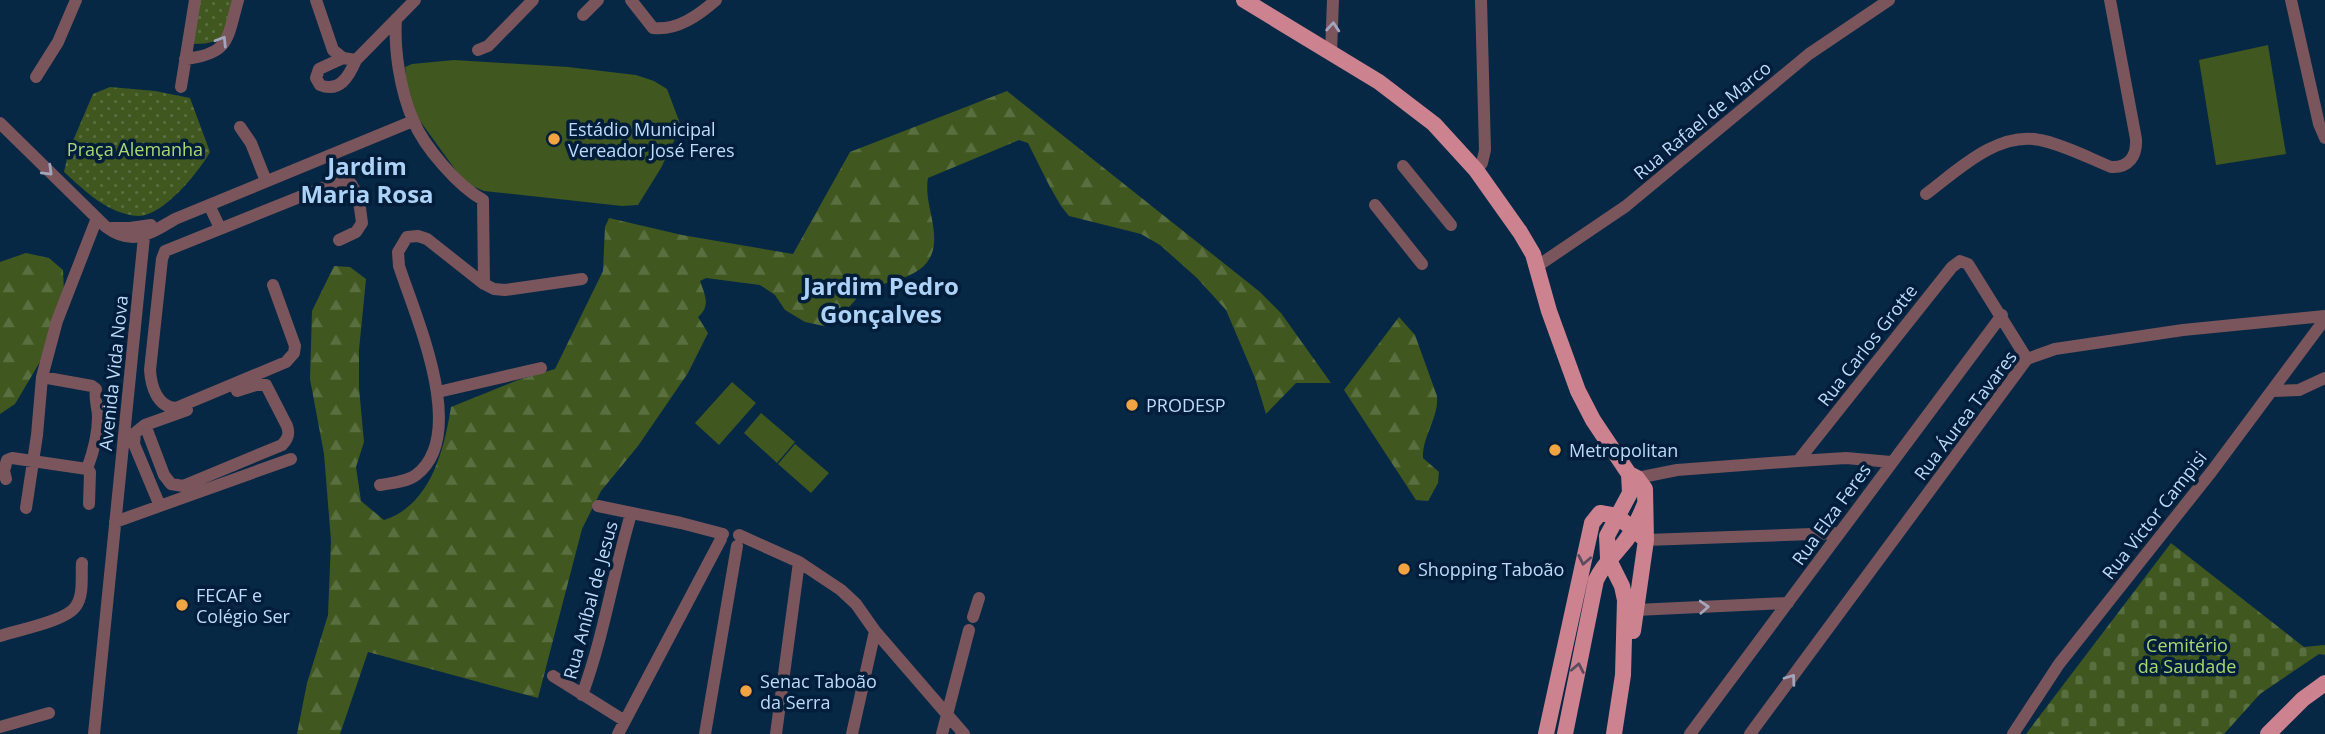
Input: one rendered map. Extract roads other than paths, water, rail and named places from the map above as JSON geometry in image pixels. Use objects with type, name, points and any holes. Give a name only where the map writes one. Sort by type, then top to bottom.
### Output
[{"type":"main road","points":[[1244,0],[1412,106],[1462,152],[1482,159],[1492,192],[1527,243],[1578,391],[1592,420],[1632,479],[1645,489],[1614,734]]},
{"type":"main road","points":[[1630,605],[1608,558],[1606,536],[1626,502],[1632,479]]},
{"type":"main road","points":[[1546,734],[1589,530],[1600,513],[1617,516],[1640,535]]},
{"type":"main road","points":[[1565,734],[1596,580],[1608,558],[1640,535]]},
{"type":"main road","points":[[1591,602],[1599,591],[1607,587],[1619,593],[1630,605]]},
{"type":"main road","points":[[2268,734],[2322,687]]},
{"type":"street","points":[[181,87],[195,0]]},
{"type":"street","points":[[185,59],[205,57],[219,49],[230,29],[238,0]]},
{"type":"street","points":[[317,0],[333,50],[349,59],[415,0]]},
{"type":"street","points":[[478,50],[488,46],[533,0]]},
{"type":"street","points":[[583,15],[598,0]]},
{"type":"street","points":[[636,3],[653,28],[667,30],[702,13],[716,0]]},
{"type":"street","points":[[1331,53],[1333,0]]},
{"type":"street","name":"Rua Rafael de Marco","points":[[1536,267],[1626,206],[1809,54],[1889,0]]},
{"type":"street","points":[[1926,194],[1989,149],[2012,141],[2040,140],[2111,167],[2118,167],[2132,160],[2137,151],[2136,139],[2110,0]]},
{"type":"street","points":[[2291,0],[2319,124],[2325,138]]},
{"type":"street","points":[[36,77],[58,42],[74,1]]},
{"type":"street","points":[[1479,2],[1482,159]]},
{"type":"street","points":[[396,19],[395,34],[401,78],[413,121],[433,152],[459,183],[483,200],[484,284]]},
{"type":"street","points":[[0,123],[102,223],[124,237],[145,232],[413,121]]},
{"type":"street","points":[[240,127],[251,143],[266,181]]},
{"type":"street","points":[[1403,166],[1451,225]]},
{"type":"street","points":[[273,285],[295,346],[290,358],[176,408],[169,408],[161,401],[151,385],[150,370],[163,255],[169,248],[342,180],[349,181],[354,187],[359,199],[362,223],[356,232],[339,240]]},
{"type":"street","points":[[209,205],[220,228]]},
{"type":"street","points":[[1375,205],[1422,264]]},
{"type":"street","points":[[26,508],[43,377],[57,321],[102,223]]},
{"type":"street","name":"Avenida Vida Nova","points":[[94,734],[145,232]]},
{"type":"street","points":[[380,485],[414,478],[428,464],[437,448],[440,418],[438,392],[399,266],[398,252],[407,237],[427,239],[494,289],[505,290],[582,279]]},
{"type":"street","points":[[1527,243],[1541,250],[1561,251]]},
{"type":"street","name":"Rua Carlos Grotte","points":[[1798,461],[1952,267],[1960,261],[1968,264],[2002,315]]},
{"type":"street","points":[[2002,315],[2027,359]]},
{"type":"street","name":"Rua Elza Feres","points":[[1690,734],[2002,315]]},
{"type":"street","name":"Rua Áurea Tavares","points":[[1750,734],[2027,359],[2055,349],[2183,330],[2325,317]]},
{"type":"street","name":"Rua Victor Campisi","points":[[2013,734],[2059,664],[2212,471],[2325,317]]},
{"type":"street","points":[[438,392],[541,369]]},
{"type":"street","points":[[43,377],[96,389],[94,401],[98,417],[97,432],[87,469]]},
{"type":"street","points":[[2272,391],[2299,390],[2325,379]]},
{"type":"street","points":[[145,425],[164,475],[171,484],[178,486],[282,445],[289,432],[269,389],[261,384],[145,425],[135,433],[134,444],[160,506]]},
{"type":"street","points":[[6,479],[7,460],[12,458],[87,469],[91,478],[89,504]]},
{"type":"street","points":[[1632,479],[1677,470],[1798,461],[1846,458],[1891,462]]},
{"type":"street","points":[[116,522],[291,459]]},
{"type":"street","points":[[598,506],[681,523],[722,536],[727,546],[738,540],[799,562],[841,590],[856,604],[964,734]]},
{"type":"street","name":"Rua Aníbal de Jesus","points":[[582,695],[598,648],[631,514]]},
{"type":"street","points":[[1640,535],[1839,533]]},
{"type":"street","points":[[618,734],[722,536]]},
{"type":"street","points":[[705,734],[738,540]]},
{"type":"street","points":[[776,734],[799,562]]},
{"type":"street","points":[[0,636],[72,611],[79,600],[82,563]]},
{"type":"street","points":[[942,734],[979,598]]},
{"type":"street","points":[[1630,605],[1788,603]]},
{"type":"street","points":[[852,734],[876,631]]},
{"type":"street","points":[[553,676],[625,720]]},
{"type":"street","points":[[0,727],[49,713]]},
{"type":"place","name":"Estádio Municipal Vereador José Feres","points":[[554,139]]},
{"type":"place","name":"PRODESP","points":[[1132,405]]},
{"type":"place","name":"Metropolitan","points":[[1555,450]]},
{"type":"place","name":"Shopping Taboão","points":[[1404,569]]},
{"type":"place","name":"FECAF e Colégio Ser","points":[[182,605]]},
{"type":"place","name":"Senac Taboão da Serra","points":[[746,691]]},
{"type":"district","name":"Jardim Maria Rosa","points":[[367,179]]},
{"type":"district","name":"Jardim Pedro Gonçalves","points":[[881,299]]},
{"type":"park label","name":"Praça Alemanha","points":[[135,149]]},
{"type":"park label","name":"Cemitério da Saudade","points":[[2187,655]]}]
